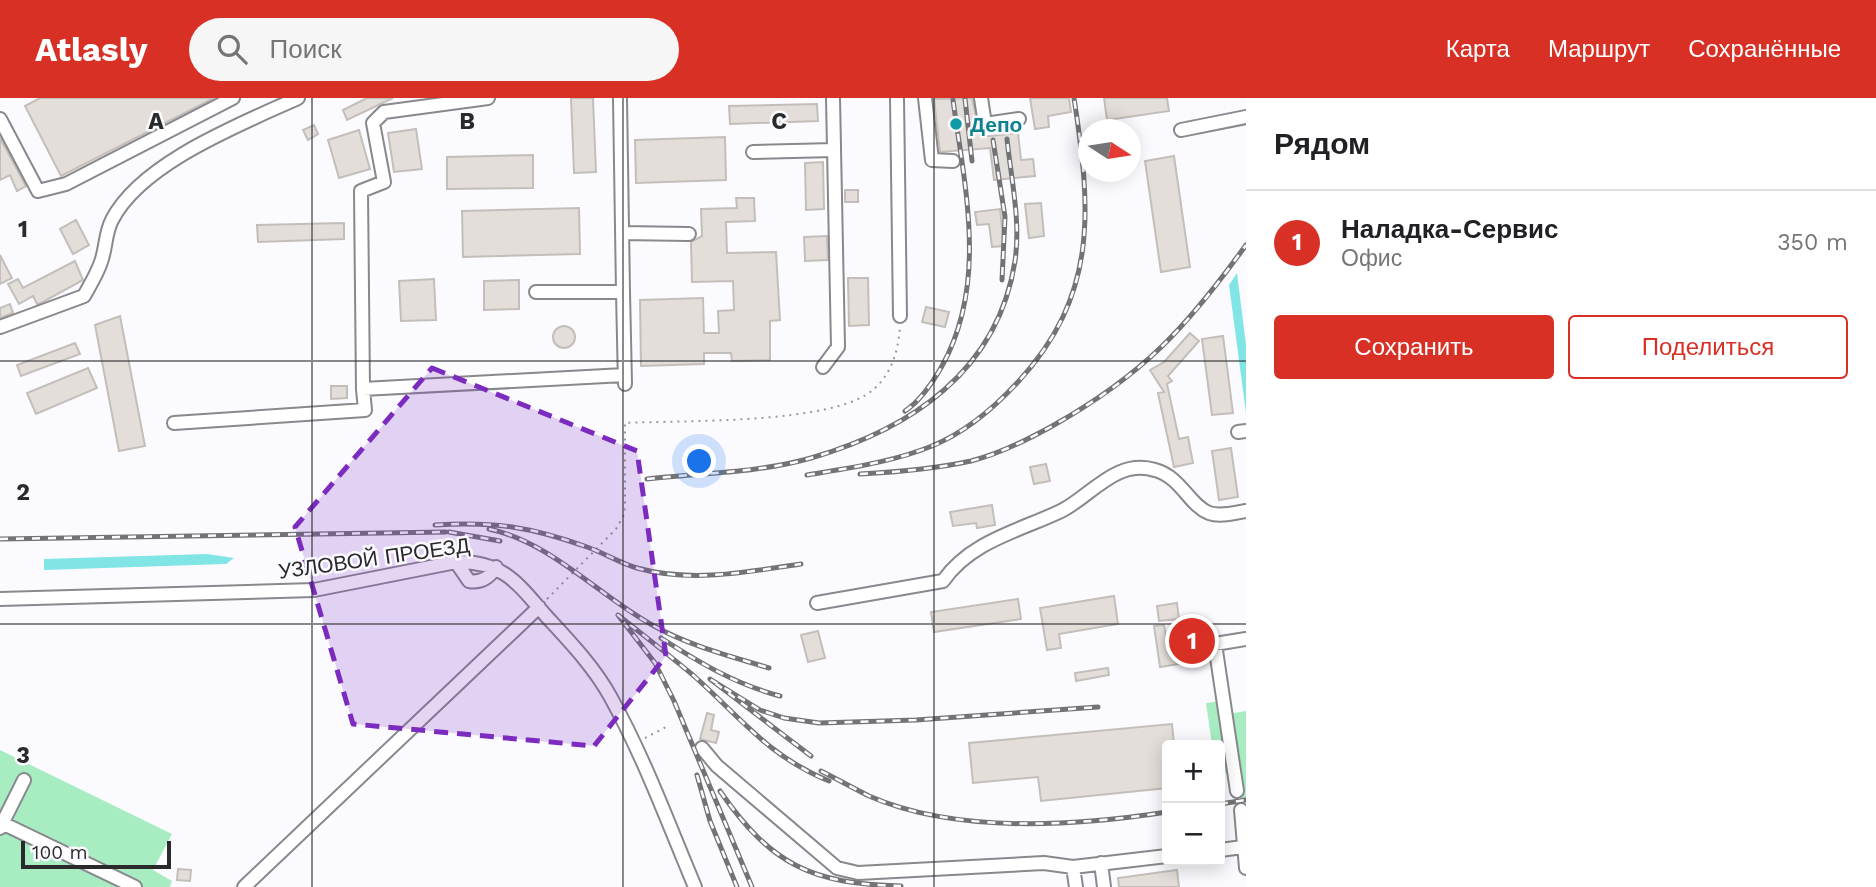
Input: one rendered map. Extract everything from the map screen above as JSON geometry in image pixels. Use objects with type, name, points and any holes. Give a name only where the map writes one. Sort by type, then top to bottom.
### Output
[{"type":"street","points":[[0,120],[38,191],[66,184],[233,98]]},
{"type":"street","points":[[0,327],[84,296],[101,261],[110,223],[123,202],[148,177],[221,133],[298,98]]},
{"type":"street","points":[[174,423],[365,410],[361,191],[384,182],[373,123],[384,112],[488,98]]},
{"type":"street","points":[[363,389],[624,380],[620,98]]},
{"type":"street","points":[[823,366],[838,347],[833,98]]},
{"type":"street","points":[[897,98],[900,316]]},
{"type":"street","points":[[925,98],[932,160],[953,161]]},
{"type":"street","points":[[981,98],[985,124],[1020,119]]},
{"type":"street","points":[[1181,130],[1246,117]]},
{"type":"street","points":[[753,152],[834,150]]},
{"type":"street","points":[[622,233],[689,233]]},
{"type":"street","points":[[536,292],[623,292]]},
{"type":"street","points":[[817,603],[943,581],[956,563],[992,540],[1064,510],[1094,485],[1124,471],[1154,469],[1175,479],[1207,512],[1220,515],[1246,512]]},
{"type":"street","points":[[456,562],[469,581],[475,582],[492,575],[496,567]]},
{"type":"street","name":"УЗЛОВОЙ ПРОЕЗД","points":[[0,599],[314,590],[456,562],[478,562],[496,567],[514,579],[539,607],[587,661],[610,695],[635,744],[695,887]]},
{"type":"street","points":[[244,887],[539,607]]},
{"type":"street","points":[[1237,791],[1215,644],[1246,639]]},
{"type":"street","points":[[702,748],[717,766],[837,868],[858,873],[1044,863],[1073,866],[1162,857]]},
{"type":"street","points":[[24,780],[1,824],[135,887]]},
{"type":"street","points":[[1241,810],[1246,868]]},
{"type":"street","points":[[1225,849],[1243,847]]},
{"type":"street","points":[[1101,863],[1104,887]]},
{"type":"street","points":[[1073,866],[1076,887]]},
{"type":"path","points":[[539,607],[616,528],[624,515],[625,424],[804,414],[850,403],[872,391],[888,374],[898,346],[900,316]]},
{"type":"path","points":[[635,744],[666,727]]},
{"type":"highlighted area","points":[[432,368],[637,451],[666,656],[594,746],[353,724],[295,527]]},
{"type":"green space","points":[[1221,701],[1232,772],[1225,773],[1225,740],[1211,740],[1206,703]]},
{"type":"green space","points":[[1246,711],[1246,798],[1241,798],[1228,714]]},
{"type":"green space","points":[[0,750],[172,834],[153,870],[172,881],[170,887],[0,887]]},
{"type":"water","points":[[1237,273],[1246,345],[1246,413],[1229,285]]},
{"type":"water","points":[[207,554],[234,558],[226,564],[44,570],[44,559]]},
{"type":"building","points":[[40,98],[214,98],[61,176],[25,106]]},
{"type":"building","points":[[367,98],[393,98],[347,120],[343,110]]},
{"type":"building","points":[[571,98],[593,98],[596,172],[574,173]]},
{"type":"building","points":[[972,98],[981,137],[1018,133],[1021,160],[1033,159],[1035,176],[994,180],[990,148],[940,152],[934,99]]},
{"type":"building","points":[[1030,98],[1069,98],[1071,112],[1048,116],[1049,127],[1035,129]]},
{"type":"building","points":[[1104,98],[1167,98],[1169,111],[1107,119]]},
{"type":"building","points":[[817,104],[818,121],[730,124],[729,106]]},
{"type":"building","points":[[314,125],[318,134],[308,140],[303,130]]},
{"type":"building","points":[[416,129],[422,169],[394,172],[388,133]]},
{"type":"building","points":[[359,130],[370,169],[339,178],[328,140]]},
{"type":"building","points":[[725,137],[726,180],[636,183],[635,140]]},
{"type":"building","points":[[0,138],[26,186],[17,191],[10,175],[0,180]]},
{"type":"building","points":[[533,155],[533,188],[447,189],[447,157]]},
{"type":"building","points":[[1174,156],[1190,267],[1161,272],[1145,161]]},
{"type":"building","points":[[823,162],[824,209],[806,210],[805,163]]},
{"type":"building","points":[[845,190],[858,190],[858,202],[845,202]]},
{"type":"building","points":[[736,198],[754,198],[755,221],[726,222],[727,253],[776,252],[780,320],[770,321],[770,360],[732,361],[731,353],[704,353],[704,364],[641,366],[640,300],[703,298],[704,333],[719,333],[718,311],[734,310],[733,281],[692,282],[691,242],[702,236],[701,209],[737,208]]},
{"type":"building","points":[[1041,203],[1044,236],[1029,238],[1025,204]]},
{"type":"building","points":[[579,208],[580,254],[463,257],[462,211]]},
{"type":"building","points":[[1000,209],[1004,246],[992,247],[989,224],[977,225],[975,212]]},
{"type":"building","points":[[76,220],[89,245],[73,254],[60,229]]},
{"type":"building","points":[[344,223],[344,239],[258,242],[257,225]]},
{"type":"building","points":[[827,236],[828,260],[805,261],[804,237]]},
{"type":"building","points":[[0,255],[12,278],[0,284]]},
{"type":"building","points":[[75,261],[83,280],[41,303],[37,304],[33,296],[19,304],[8,284],[18,279],[23,288]]},
{"type":"building","points":[[848,278],[868,278],[869,325],[849,326]]},
{"type":"building","points":[[434,279],[436,320],[401,321],[399,281]]},
{"type":"building","points":[[519,280],[519,309],[484,310],[484,281]]},
{"type":"building","points":[[10,304],[13,313],[0,318],[0,308]]},
{"type":"building","points":[[926,307],[949,312],[945,327],[922,322]]},
{"type":"building","points":[[120,316],[145,446],[119,451],[95,325]]},
{"type":"building","points":[[564,326],[572,329],[575,337],[572,345],[564,348],[556,345],[553,337],[556,329]]},
{"type":"building","points":[[1190,333],[1199,341],[1168,376],[1172,381],[1167,384],[1179,439],[1188,437],[1193,463],[1174,467],[1158,393],[1164,392],[1150,370],[1164,362]]},
{"type":"building","points":[[1223,336],[1233,413],[1212,415],[1202,339]]},
{"type":"building","points":[[75,343],[80,354],[21,376],[17,365]]},
{"type":"building","points":[[88,368],[97,388],[36,414],[27,393]]},
{"type":"building","points":[[331,386],[347,386],[347,398],[331,399]]},
{"type":"building","points":[[1231,448],[1238,497],[1219,500],[1212,451]]},
{"type":"building","points":[[1046,464],[1050,481],[1034,484],[1030,467]]},
{"type":"building","points":[[992,505],[995,525],[977,528],[976,523],[953,526],[950,512]]},
{"type":"building","points":[[1114,596],[1118,624],[1059,634],[1061,648],[1047,650],[1040,608]]},
{"type":"building","points":[[1018,599],[1021,619],[934,632],[931,612]]},
{"type":"building","points":[[1177,603],[1179,619],[1159,621],[1157,606]]},
{"type":"building","points":[[1164,625],[1167,641],[1194,635],[1197,661],[1160,667],[1154,626]]},
{"type":"building","points":[[818,631],[825,658],[808,662],[801,635]]},
{"type":"building","points":[[1108,668],[1109,675],[1076,681],[1075,673]]},
{"type":"building","points":[[707,713],[714,715],[711,730],[719,732],[716,743],[700,739]]},
{"type":"building","points":[[1172,724],[1174,740],[1162,740],[1162,789],[1041,801],[1038,777],[973,783],[969,743]]},
{"type":"building","points":[[178,869],[191,870],[190,881],[177,880]]},
{"type":"building","points":[[1177,870],[1179,887],[1119,887],[1118,878]]},
{"type":"railway","points":[[807,475],[886,460],[944,441],[999,402],[1044,350],[1063,317],[1076,283],[1083,249],[1084,177],[1074,98]]},
{"type":"railway","points":[[965,99],[972,161]]},
{"type":"railway","points":[[905,411],[926,391],[942,366],[956,334],[965,302],[969,269],[967,201],[953,100]]},
{"type":"railway","points":[[647,479],[750,470],[811,458],[848,446],[883,430],[915,412],[944,390],[969,364],[990,334],[1005,300],[1015,261],[1015,200],[1007,139]]},
{"type":"railway","points":[[993,140],[1005,217],[1002,280]]},
{"type":"railway","points":[[860,474],[916,470],[971,461],[1014,446],[1054,425],[1114,387],[1161,347],[1183,325],[1246,245]]},
{"type":"railway","points":[[435,525],[476,524],[530,530],[587,547],[637,568],[678,575],[719,575],[801,564]]},
{"type":"railway","points":[[489,529],[533,545],[554,557],[634,614],[668,633],[710,650],[769,668]]},
{"type":"railway","points":[[0,539],[446,532]]},
{"type":"railway","points":[[449,532],[500,541]]},
{"type":"railway","points":[[752,887],[674,701],[655,663],[618,615],[694,676],[772,748],[829,781]]},
{"type":"railway","points":[[661,638],[718,672],[780,696]]},
{"type":"railway","points":[[811,756],[710,679],[760,710],[784,718],[819,723],[916,720],[1098,707]]},
{"type":"railway","points":[[821,771],[869,796],[903,808],[978,821],[1056,823],[1162,813]]},
{"type":"railway","points":[[697,775],[710,821],[737,887]]},
{"type":"railway","points":[[720,791],[757,837],[796,866],[842,881],[901,886]]},
{"type":"railway","points":[[1225,803],[1246,800]]},
{"type":"place","name":"Депо","points":[[956,124]]},
{"type":"place","name":"Наладка-Сервис","points":[[1192,641]]}]
